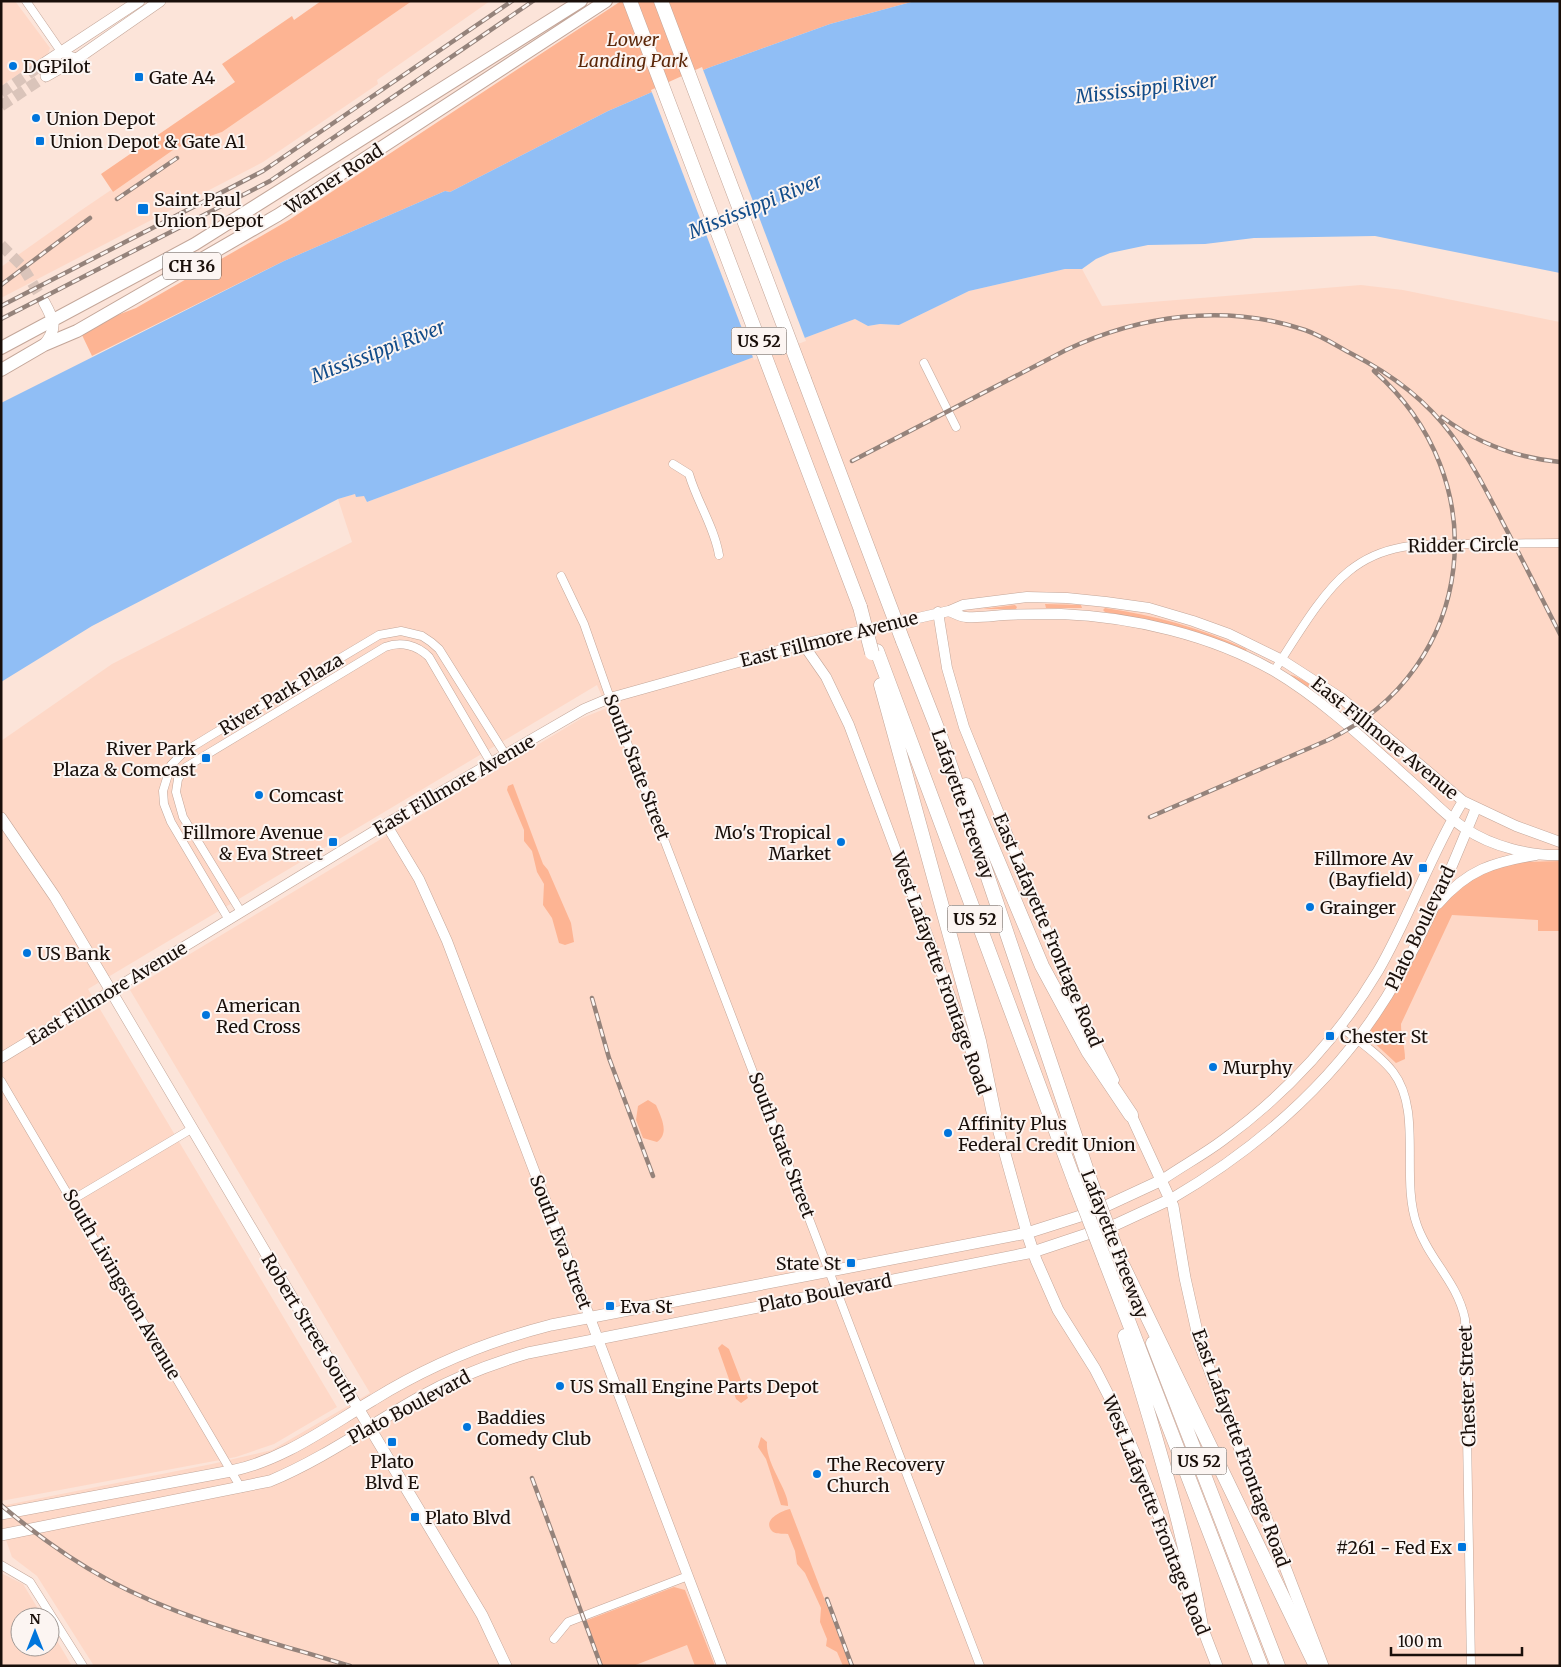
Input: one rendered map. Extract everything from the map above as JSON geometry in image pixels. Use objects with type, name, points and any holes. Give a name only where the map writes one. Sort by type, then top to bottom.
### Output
[{"type":"highway","name":"Warner Road","points":[[1,348],[195,244],[581,1]]},
{"type":"highway","name":"Warner Road","points":[[1,370],[44,345],[85,326],[278,215],[606,1]]},
{"type":"highway","name":"US 52","points":[[630,1],[860,607],[875,652]]},
{"type":"highway","name":"Lafayette Freeway","points":[[661,1],[941,738],[1090,1180],[1278,1666]]},
{"type":"highway","name":"Lafayette Freeway","points":[[875,652],[1107,1267],[1261,1666]]},
{"type":"highway","points":[[875,652],[979,1041],[994,1114]]},
{"type":"highway","points":[[941,738],[969,794],[1042,966],[1088,1051],[1131,1115]]},
{"type":"highway","points":[[1121,1262],[1316,1666]]},
{"type":"highway","points":[[1107,1267],[1125,1336],[1166,1473],[1191,1570],[1201,1626]]},
{"type":"main road","points":[[139,1],[62,53],[43,71],[78,58],[160,1]]},
{"type":"main road","points":[[44,302],[53,320],[52,336],[44,345]]},
{"type":"main road","name":"Robert Street South","points":[[1,818],[55,897],[111,991],[482,1615],[506,1666]]},
{"type":"main road","name":"West Lafayette Frontage Road","points":[[994,1114],[1026,1233],[1033,1252],[1058,1310],[1095,1369],[1120,1419],[1217,1666]]},
{"type":"main road","name":"East Lafayette Frontage Road","points":[[1131,1115],[1170,1199],[1200,1344],[1323,1666]]},
{"type":"main road","name":"Plato Boulevard","points":[[1,1514],[231,1471],[260,1463],[287,1451],[440,1364],[491,1343],[551,1325],[1026,1233],[1093,1212],[1162,1180]]},
{"type":"main road","name":"Plato Boulevard","points":[[1,1535],[241,1488],[283,1476],[448,1383],[504,1360],[552,1346],[1033,1252],[1117,1224],[1170,1199]]},
{"type":"street","points":[[26,1],[62,53],[78,58]]},
{"type":"street","points":[[924,363],[956,427]]},
{"type":"street","points":[[672,464],[689,474],[695,494],[716,536],[719,555]]},
{"type":"street","name":"Ridder Circle","points":[[1274,672],[1336,583],[1361,562],[1377,552],[1396,546],[1423,543],[1560,543]]},
{"type":"street","name":"South State Street","points":[[561,576],[584,624],[610,698],[980,1666]]},
{"type":"street","name":"East Fillmore Avenue","points":[[1,1058],[386,824],[584,709],[610,698],[803,644],[949,611],[962,605],[988,600],[1027,597],[1067,598],[1115,603],[1149,608],[1229,634],[1282,660],[1340,698],[1463,801],[1560,842]]},
{"type":"street","name":"East Fillmore Avenue","points":[[949,611],[965,617],[1062,614],[1113,618],[1200,640],[1244,656],[1274,672],[1310,696],[1351,728],[1452,819],[1467,830],[1496,842],[1541,855]]},
{"type":"street","name":"East Lafayette Frontage Road","points":[[938,612],[947,668],[964,727],[1077,1006],[1131,1115]]},
{"type":"street","name":"River Park Plaza","points":[[229,920],[171,822],[167,814],[163,791],[166,776],[176,758],[218,731],[380,635],[402,631],[422,636],[439,649],[505,754]]},
{"type":"street","name":"River Park Plaza","points":[[241,912],[183,817],[177,802],[176,792],[182,772],[191,762],[385,647],[400,644],[418,648],[429,657],[491,763]]},
{"type":"street","name":"West Lafayette Frontage Road","points":[[803,644],[826,677],[849,725],[994,1114]]},
{"type":"street","name":"Plato Boulevard","points":[[1162,1180],[1209,1151],[1268,1105],[1341,1027],[1379,969],[1452,819],[1463,801]]},
{"type":"street","name":"Plato Boulevard","points":[[1170,1199],[1233,1160],[1276,1125],[1318,1085],[1356,1040],[1400,976],[1431,913],[1476,808]]},
{"type":"street","name":"South Eva Street","points":[[386,824],[419,879],[448,941],[722,1666]]},
{"type":"street","points":[[1431,913],[1451,890],[1478,870],[1500,862],[1541,855],[1560,855]]},
{"type":"street","name":"Chester Street","points":[[1341,1027],[1390,1068],[1403,1091],[1407,1112],[1409,1188],[1413,1214],[1421,1236],[1458,1294],[1465,1319],[1472,1666]]},
{"type":"street","name":"South Livingston Avenue","points":[[1,1081],[241,1488]]},
{"type":"street","points":[[72,1200],[192,1128]]},
{"type":"street","points":[[1,1565],[30,1582],[82,1666]]},
{"type":"street","points":[[554,1639],[568,1622],[688,1576]]},
{"type":"shaded area","points":[[1,1],[15,1],[50,48],[48,54],[1,86]]},
{"type":"shaded area","points":[[412,1],[490,1],[377,80],[378,84],[263,162],[1,298],[1,267],[83,209],[111,190],[113,192],[176,148],[222,132]]},
{"type":"shaded area","points":[[1065,269],[1082,269],[1102,306],[1361,285],[1403,290],[1560,322],[1560,1666],[94,1666],[60,1612],[60,1607],[57,1607],[37,1576],[12,1557],[1,1526],[1,1506],[212,1464],[272,1450],[370,1393],[130,990],[582,718],[607,708],[597,685],[88,989],[337,1407],[274,1444],[236,1457],[1,1501],[1,741],[112,664],[352,542],[338,499],[355,494],[364,495],[367,502],[855,319],[868,326],[880,324],[899,325],[969,291]]},
{"type":"shaded area","points":[[1,1573],[23,1584],[37,1607],[10,1607],[10,1657],[60,1657],[60,1646],[72,1666],[1,1666]]},
{"type":"green space","points":[[321,1],[412,1],[222,132],[176,148],[113,192],[101,174],[235,82],[222,64],[292,16],[294,20]]},
{"type":"green space","name":"Lower Landing Park","points":[[621,1],[915,1],[830,24],[708,68],[608,111],[450,192],[445,191],[284,261],[92,356],[82,335],[107,319],[136,308],[289,220]]},
{"type":"green space","points":[[1045,604],[1081,605],[1082,608],[1046,608]]},
{"type":"green space","points":[[1015,605],[1016,609],[982,609]]},
{"type":"green space","points":[[1105,608],[1141,614],[1195,629],[1229,641],[1246,649],[1247,652],[1162,623],[1105,612],[1103,610]]},
{"type":"green space","points":[[1291,675],[1302,679],[1316,688],[1330,698],[1337,706],[1334,707],[1291,677]]},
{"type":"green space","points":[[513,784],[543,864],[548,870],[571,923],[574,942],[565,945],[559,943],[552,918],[543,905],[544,884],[537,872],[532,851],[524,841],[524,830],[507,790],[508,786]]},
{"type":"green space","points":[[1560,861],[1560,931],[1538,931],[1538,920],[1452,915],[1401,1024],[1405,1059],[1396,1063],[1370,1039],[1371,1027],[1433,916],[1462,884],[1495,866],[1526,862]]},
{"type":"green space","points":[[648,1100],[656,1105],[663,1125],[663,1134],[657,1142],[643,1138],[636,1120],[638,1106]]},
{"type":"green space","points":[[722,1344],[729,1349],[748,1398],[741,1403],[736,1399],[718,1348]]},
{"type":"green space","points":[[761,1437],[767,1442],[767,1450],[785,1493],[788,1506],[781,1505],[766,1459],[758,1447]]},
{"type":"green space","points":[[790,1509],[850,1666],[843,1666],[837,1652],[826,1646],[827,1639],[820,1622],[821,1608],[805,1573],[797,1564],[795,1551],[788,1534],[775,1533],[770,1527],[769,1523],[774,1517]]},
{"type":"green space","points":[[674,1587],[685,1590],[715,1666],[695,1666],[687,1645],[633,1666],[601,1666],[585,1621]]},
{"type":"water","name":"Mississippi River","points":[[915,1],[1560,1],[1560,273],[1375,236],[1254,238],[1205,244],[1148,245],[1110,253],[1096,259],[1082,269],[1065,269],[969,291],[899,325],[880,324],[868,326],[855,319],[367,502],[364,496],[356,497],[355,494],[338,499],[92,626],[1,682],[1,403],[284,261],[445,191],[450,192],[608,111],[708,68],[830,24]]},
{"type":"pier","points":[[702,67],[806,341],[754,360],[651,90]]},
{"type":"tunnel","points":[[1,93],[40,66]]},
{"type":"tunnel","points":[[1,106],[46,76]]},
{"type":"tunnel","points":[[1,245],[22,266],[44,302]]},
{"type":"railway","points":[[1,306],[263,171],[512,1]]},
{"type":"railway","points":[[1,319],[270,181],[533,1]]},
{"type":"railway","points":[[117,199],[177,158]]},
{"type":"railway","points":[[1,285],[90,218]]},
{"type":"railway","points":[[852,461],[1066,350],[1123,328],[1153,321],[1214,315],[1275,322],[1317,335],[1380,370],[1406,388],[1441,421],[1466,455],[1479,477],[1560,634]]},
{"type":"railway","points":[[1150,817],[1328,740],[1378,708],[1416,667],[1441,620],[1453,569],[1453,516],[1440,464],[1413,415],[1374,371]]},
{"type":"railway","points":[[1442,417],[1483,442],[1498,448],[1528,457],[1560,462]]},
{"type":"railway","points":[[592,998],[609,1058],[653,1176]]},
{"type":"railway","points":[[532,1478],[601,1666]]},
{"type":"railway","points":[[1,1505],[67,1555],[110,1581],[139,1595],[198,1619],[350,1666]]},
{"type":"railway","points":[[827,1599],[852,1666]]},
{"type":"place","name":"DGPilot","points":[[13,66]]},
{"type":"place","name":"Gate A4","points":[[139,77]]},
{"type":"place","name":"Union Depot","points":[[36,118]]},
{"type":"place","name":"Union Depot & Gate A1","points":[[40,141]]},
{"type":"place","name":"Saint Paul Union Depot","points":[[143,209]]},
{"type":"place","name":"River Park Plaza & Comcast","points":[[206,758]]},
{"type":"place","name":"Comcast","points":[[259,795]]},
{"type":"place","name":"Fillmore Avenue & Eva Street","points":[[333,842]]},
{"type":"place","name":"Mo's Tropical Market","points":[[841,842]]},
{"type":"place","name":"Fillmore Av (Bayfield)","points":[[1423,868]]},
{"type":"place","name":"Grainger","points":[[1310,907]]},
{"type":"place","name":"US Bank","points":[[27,953]]},
{"type":"place","name":"American Red Cross","points":[[206,1015]]},
{"type":"place","name":"Chester St","points":[[1330,1036]]},
{"type":"place","name":"Murphy","points":[[1213,1067]]},
{"type":"place","name":"Affinity Plus Federal Credit Union","points":[[948,1133]]},
{"type":"place","name":"State St","points":[[851,1263]]},
{"type":"place","name":"Eva St","points":[[610,1306]]},
{"type":"place","name":"US Small Engine Parts Depot","points":[[560,1386]]},
{"type":"place","name":"Baddies Comedy Club","points":[[467,1427]]},
{"type":"place","name":"Plato Blvd E","points":[[392,1442]]},
{"type":"place","name":"The Recovery Church","points":[[817,1474]]},
{"type":"place","name":"Plato Blvd","points":[[415,1517]]},
{"type":"place","name":"#261 - Fed Ex","points":[[1462,1547]]}]
